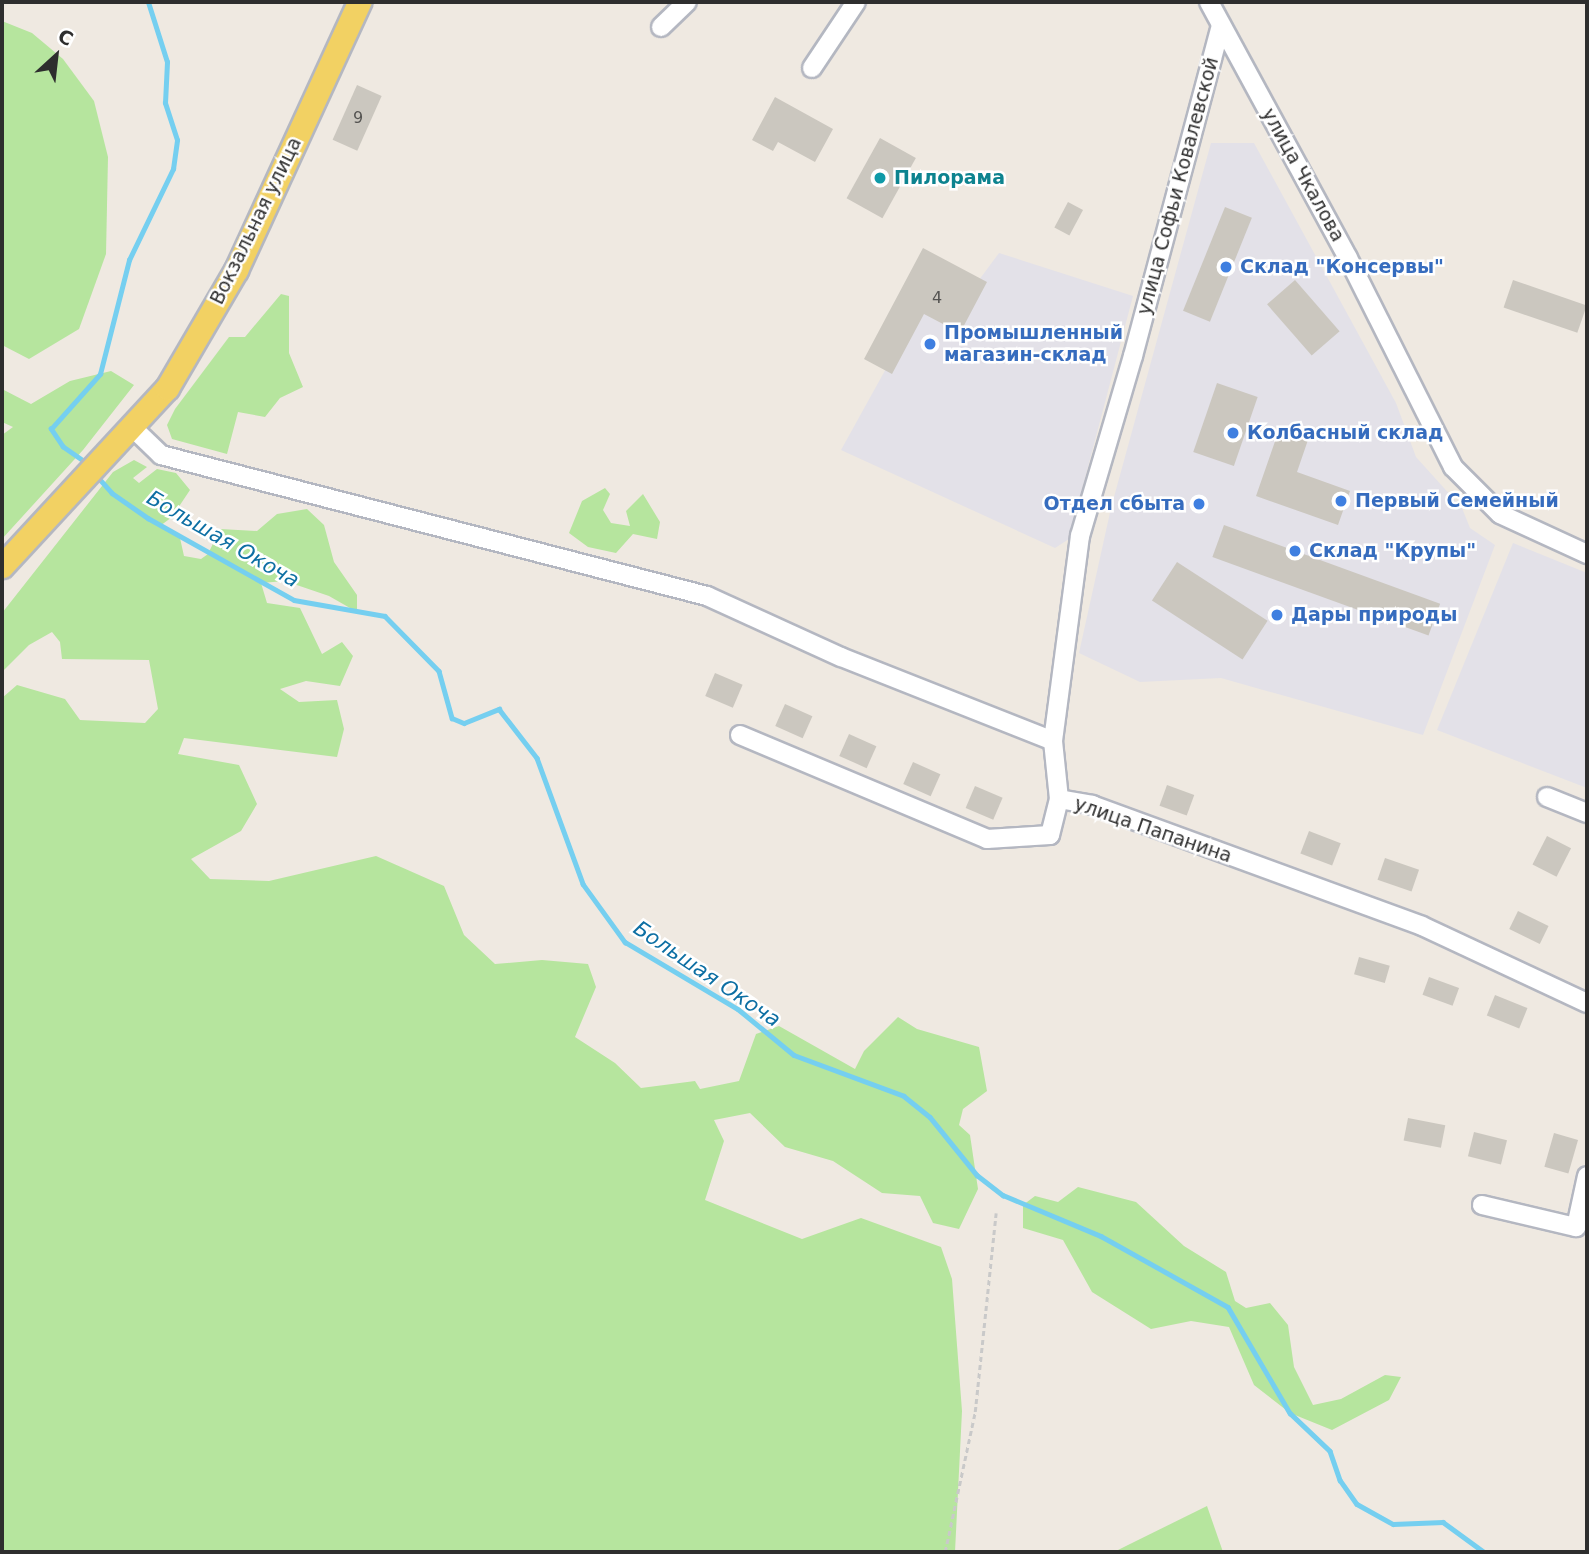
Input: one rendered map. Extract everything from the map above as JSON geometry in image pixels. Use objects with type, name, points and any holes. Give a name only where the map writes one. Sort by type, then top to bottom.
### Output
[{"type":"main road","name":"Вокзальная улица","points":[[2,566],[113,451],[167,388],[236,270],[359,2]]},
{"type":"street","points":[[662,27],[687,2]]},
{"type":"street","points":[[812,68],[856,2]]},
{"type":"street","name":"улица Чкалова","points":[[1209,2],[1348,258],[1453,467],[1500,514],[1587,554]]},
{"type":"street","name":"улица Софьи Ковалевской","points":[[1059,799],[1053,741],[1080,536],[1133,356],[1221,25]]},
{"type":"street","points":[[133,428],[161,455],[707,596],[841,657],[1053,741]]},
{"type":"street","name":"улица Папанина","points":[[740,735],[987,839],[1050,835],[1059,799],[1092,805],[1422,926],[1587,1003]]},
{"type":"street","points":[[1546,797],[1587,813]]},
{"type":"street","points":[[1482,1205],[1576,1227],[1587,1176]]},
{"type":"path","points":[[945,1552],[975,1412],[996,1213]]},
{"type":"shaded area","points":[[1211,143],[1254,143],[1396,403],[1416,457],[1462,508],[1470,528],[1495,545],[1423,735],[1221,678],[1140,682],[1079,653],[1111,508]]},
{"type":"shaded area","points":[[999,253],[1133,296],[1069,539],[1055,548],[841,450],[945,262],[979,280]]},
{"type":"shaded area","points":[[1513,543],[1587,573],[1587,788],[1437,730]]},
{"type":"green space","points":[[2,21],[32,33],[63,59],[94,101],[108,157],[106,254],[79,329],[29,359],[2,345]]},
{"type":"green space","points":[[281,294],[289,296],[289,353],[303,387],[280,398],[265,417],[238,412],[227,454],[172,439],[167,425],[175,409],[229,337],[245,337]]},
{"type":"green space","points":[[111,371],[134,385],[83,450],[2,539],[2,435],[13,427],[2,422],[2,389],[31,404],[70,381]]},
{"type":"green space","points":[[134,460],[147,467],[133,478],[139,483],[157,469],[176,473],[190,490],[172,517],[160,526],[180,538],[184,556],[201,559],[208,554],[220,529],[257,531],[277,514],[307,509],[324,525],[334,562],[357,595],[357,612],[329,596],[285,581],[261,583],[267,603],[300,608],[322,654],[342,642],[353,656],[340,686],[306,681],[280,689],[299,702],[337,700],[344,729],[337,757],[184,738],[178,754],[239,765],[257,804],[241,831],[191,859],[210,879],[269,881],[376,856],[444,886],[464,935],[495,964],[542,960],[588,964],[596,987],[575,1037],[615,1063],[641,1088],[695,1081],[700,1089],[739,1081],[756,1034],[779,1026],[855,1069],[864,1051],[898,1017],[917,1029],[979,1047],[987,1091],[963,1109],[959,1125],[970,1135],[978,1189],[959,1229],[933,1223],[920,1196],[882,1193],[833,1161],[785,1147],[750,1113],[714,1120],[724,1141],[705,1200],[802,1239],[861,1218],[941,1247],[952,1279],[962,1411],[955,1552],[2,1552],[2,698],[17,685],[65,699],[80,720],[145,723],[158,709],[149,660],[62,659],[60,642],[52,632],[29,645],[2,672],[2,613],[113,472]]},
{"type":"green space","points":[[605,488],[610,494],[603,510],[611,523],[630,526],[626,511],[643,494],[660,522],[657,539],[633,534],[616,553],[588,547],[569,533],[582,501]]},
{"type":"green space","points":[[1078,1187],[1136,1202],[1184,1246],[1226,1272],[1235,1301],[1246,1308],[1270,1303],[1288,1325],[1294,1367],[1313,1405],[1341,1399],[1385,1375],[1401,1377],[1389,1400],[1332,1430],[1290,1413],[1254,1385],[1229,1327],[1191,1321],[1151,1329],[1092,1292],[1063,1240],[1023,1228],[1023,1205],[1035,1196],[1058,1202]]},
{"type":"green space","points":[[1207,1506],[1223,1552],[1114,1552],[1128,1545]]},
{"type":"building","points":[[357,85],[382,96],[357,151],[333,140]]},
{"type":"building","points":[[775,97],[833,129],[815,162],[778,142],[773,151],[752,140]]},
{"type":"building","name":"Пилорама","points":[[880,138],[916,158],[882,218],[847,198]]},
{"type":"building","points":[[1068,202],[1083,210],[1069,236],[1054,228]]},
{"type":"building","points":[[1225,207],[1252,218],[1210,322],[1183,311]]},
{"type":"building","points":[[923,248],[987,282],[960,333],[924,314],[892,374],[864,359]]},
{"type":"building","points":[[1295,280],[1340,331],[1312,356],[1267,304]]},
{"type":"building","points":[[1513,280],[1587,305],[1577,333],[1504,307]]},
{"type":"building","points":[[1217,383],[1258,397],[1234,466],[1193,452]]},
{"type":"building","points":[[1280,427],[1309,437],[1297,472],[1350,491],[1338,525],[1256,496]]},
{"type":"building","points":[[1224,525],[1440,604],[1429,636],[1212,557]]},
{"type":"building","points":[[1177,562],[1268,621],[1243,659],[1152,601]]},
{"type":"building","points":[[715,673],[743,685],[733,708],[705,696]]},
{"type":"building","points":[[785,704],[812,716],[803,738],[775,726]]},
{"type":"building","points":[[849,734],[876,746],[867,768],[839,756]]},
{"type":"building","points":[[913,762],[940,774],[931,796],[903,784]]},
{"type":"building","points":[[1167,785],[1194,795],[1187,816],[1159,806]]},
{"type":"building","points":[[975,786],[1003,798],[993,820],[966,808]]},
{"type":"building","points":[[1309,831],[1341,843],[1332,866],[1300,853]]},
{"type":"building","points":[[1547,836],[1571,848],[1557,877],[1532,865]]},
{"type":"building","points":[[1385,858],[1419,870],[1412,891],[1378,880]]},
{"type":"building","points":[[1518,911],[1549,926],[1540,944],[1509,929]]},
{"type":"building","points":[[1359,957],[1390,966],[1385,983],[1354,974]]},
{"type":"building","points":[[1429,977],[1459,988],[1453,1006],[1423,995]]},
{"type":"building","points":[[1495,995],[1527,1008],[1519,1029],[1487,1015]]},
{"type":"building","points":[[1408,1118],[1445,1125],[1441,1148],[1404,1141]]},
{"type":"building","points":[[1474,1132],[1507,1140],[1501,1164],[1468,1156]]},
{"type":"building","points":[[1554,1133],[1578,1140],[1568,1174],[1544,1167]]},
{"type":"waterway","name":"Большая Окоча","points":[[86,463],[63,447],[51,429],[100,374],[129,260],[173,169],[177,140],[165,103],[167,62],[148,2]]},
{"type":"waterway","name":"Большая Окоча","points":[[96,475],[112,493],[148,518],[294,600],[385,616],[439,671],[452,718],[464,723],[499,709],[537,758],[583,884],[625,942],[738,1009],[794,1055],[904,1096],[930,1117],[977,1175],[1003,1195],[1101,1236],[1228,1307],[1290,1413],[1330,1451],[1340,1480],[1357,1504],[1393,1524],[1443,1522],[1484,1552]]},
{"type":"place","name":"Пилорама","points":[[880,178]]},
{"type":"place","name":"Склад \"Консервы\"","points":[[1226,267]]},
{"type":"place","name":"Промышленный магазин-склад","points":[[930,344]]},
{"type":"place","name":"Колбасный склад","points":[[1233,433]]},
{"type":"place","name":"Первый Семейный","points":[[1341,501]]},
{"type":"place","name":"Отдел сбыта","points":[[1199,504]]},
{"type":"place","name":"Склад \"Крупы\"","points":[[1295,551]]},
{"type":"place","name":"Дары природы","points":[[1277,615]]}]
